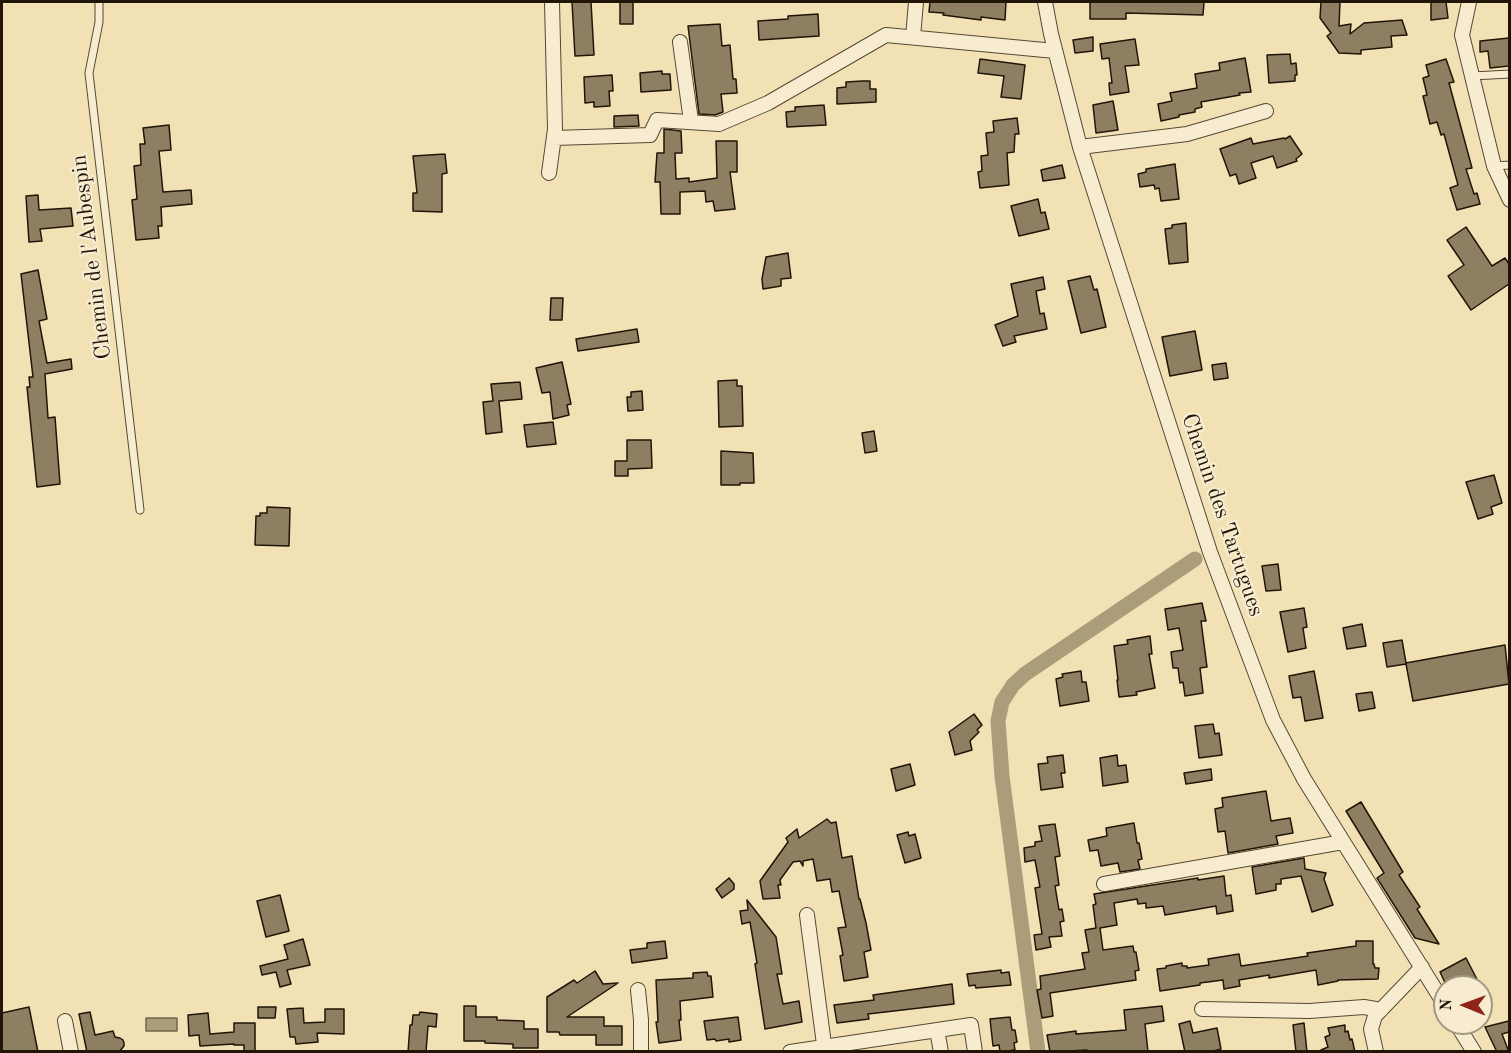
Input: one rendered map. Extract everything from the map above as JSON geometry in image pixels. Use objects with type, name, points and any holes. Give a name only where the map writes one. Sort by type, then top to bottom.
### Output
[{"type":"street","points":[[549,173],[555,129],[552,2]]},
{"type":"street","points":[[913,37],[916,2]]},
{"type":"street","name":"Chemin des Tartugues","points":[[1045,2],[1080,147],[1210,552],[1273,720],[1304,779],[1433,985]]},
{"type":"street","points":[[1469,2],[1462,35],[1494,166],[1509,200]]},
{"type":"street","points":[[554,138],[650,135],[657,120],[719,124],[768,103],[886,34],[1055,51]]},
{"type":"street","points":[[680,42],[691,121]]},
{"type":"street","points":[[1080,147],[1187,134],[1266,111]]},
{"type":"street","points":[[1104,884],[1343,842]]},
{"type":"street","points":[[807,915],[824,1049]]},
{"type":"street","points":[[1376,1052],[1371,1029],[1376,1016],[1422,967]]},
{"type":"street","points":[[638,990],[641,1052]]},
{"type":"street","points":[[1202,1009],[1309,1011],[1364,1006],[1381,1010]]},
{"type":"street","points":[[64,1021],[71,1052]]},
{"type":"street","points":[[790,1052],[824,1049],[971,1025],[975,1052]]},
{"type":"street","points":[[937,1030],[941,1052]]},
{"type":"street","points":[[1463,1035],[1474,1052]]},
{"type":"lane","name":"Chemin de l'Aubespin","points":[[99,2],[99,22],[88,73],[140,510]]},
{"type":"lane","points":[[1472,76],[1509,74]]},
{"type":"lane","points":[[1494,166],[1509,165]]},
{"type":"shaded area","points":[[146,1018],[177,1018],[177,1031],[146,1031]]},
{"type":"building","points":[[572,2],[591,2],[594,55],[575,56]]},
{"type":"building","points":[[620,2],[633,2],[633,24],[620,24]]},
{"type":"building","points":[[930,2],[1006,2],[1005,20],[981,17],[981,20],[929,12]]},
{"type":"building","points":[[1090,2],[1204,2],[1203,15],[1126,13],[1126,19],[1090,19]]},
{"type":"building","points":[[1321,2],[1340,2],[1339,26],[1351,24],[1350,34],[1364,23],[1402,20],[1407,35],[1391,36],[1392,47],[1361,50],[1361,54],[1339,53],[1327,36],[1331,33],[1320,18]]},
{"type":"building","points":[[1431,2],[1446,2],[1448,18],[1431,20]]},
{"type":"building","points":[[818,14],[819,36],[759,40],[758,21]]},
{"type":"building","points":[[720,24],[722,46],[730,45],[733,79],[736,79],[737,93],[721,94],[723,112],[715,115],[699,114],[688,26]]},
{"type":"building","points":[[1093,37],[1093,51],[1075,53],[1073,40]]},
{"type":"building","points":[[1509,38],[1509,66],[1490,68],[1488,51],[1480,52],[1480,41]]},
{"type":"building","points":[[1135,39],[1139,65],[1125,66],[1129,92],[1110,95],[1109,83],[1112,83],[1109,58],[1102,59],[1100,44]]},
{"type":"building","points":[[1290,54],[1291,64],[1296,63],[1295,81],[1269,83],[1267,55]]},
{"type":"building","points":[[1245,58],[1251,92],[1201,102],[1202,107],[1195,109],[1195,112],[1161,121],[1158,104],[1172,101],[1170,93],[1197,88],[1195,74],[1220,70],[1219,63]]},
{"type":"building","points":[[980,59],[1025,65],[1021,99],[1001,97],[1004,76],[978,73]]},
{"type":"building","points":[[1446,59],[1454,82],[1449,83],[1472,168],[1466,169],[1474,194],[1477,193],[1480,204],[1457,210],[1450,188],[1458,185],[1444,134],[1441,135],[1437,122],[1430,124],[1423,96],[1427,95],[1423,78],[1429,76],[1426,65]]},
{"type":"building","points":[[662,71],[662,74],[670,74],[671,90],[641,92],[640,73]]},
{"type":"building","points":[[612,75],[613,91],[609,91],[610,106],[594,107],[594,102],[585,103],[584,77]]},
{"type":"building","points":[[870,81],[870,89],[876,89],[876,102],[837,104],[837,88],[846,87],[846,82]]},
{"type":"building","points":[[1113,101],[1118,130],[1096,133],[1093,105]]},
{"type":"building","points":[[824,105],[826,125],[787,127],[786,112],[795,111],[795,107]]},
{"type":"building","points":[[638,115],[639,126],[614,127],[614,116]]},
{"type":"building","points":[[1017,118],[1019,134],[1015,134],[1014,152],[1007,153],[1009,185],[980,188],[978,172],[982,171],[981,156],[988,155],[986,133],[994,132],[993,121]]},
{"type":"building","points":[[169,125],[171,150],[159,151],[163,192],[191,190],[192,204],[161,207],[162,226],[158,226],[159,238],[136,240],[132,200],[137,199],[134,166],[141,165],[140,144],[145,144],[143,128]]},
{"type":"building","points":[[664,129],[681,131],[682,153],[675,153],[676,179],[689,178],[689,182],[717,178],[716,141],[737,141],[737,172],[730,172],[735,209],[715,211],[713,201],[706,202],[705,191],[680,192],[680,214],[661,214],[660,182],[655,182],[657,153],[664,153]]},
{"type":"building","points":[[1290,136],[1302,154],[1296,159],[1297,161],[1277,168],[1273,156],[1251,163],[1256,178],[1239,184],[1236,174],[1230,176],[1220,149],[1251,138],[1253,144],[1285,139]]},
{"type":"building","points":[[445,154],[447,173],[442,174],[442,212],[413,211],[413,193],[417,193],[413,156]]},
{"type":"building","points":[[1175,164],[1179,199],[1161,201],[1159,188],[1155,189],[1154,185],[1140,187],[1138,174],[1146,172],[1146,169]]},
{"type":"building","points":[[1062,165],[1065,178],[1043,181],[1041,170]]},
{"type":"building","points":[[38,195],[39,210],[71,208],[73,226],[40,229],[42,241],[29,242],[26,196]]},
{"type":"building","points":[[1038,199],[1041,213],[1045,212],[1049,229],[1019,236],[1011,206]]},
{"type":"building","points":[[1186,223],[1188,262],[1169,264],[1165,229],[1172,228],[1172,225]]},
{"type":"building","points":[[1466,227],[1492,266],[1505,258],[1509,264],[1509,284],[1471,310],[1448,276],[1464,265],[1447,240]]},
{"type":"building","points":[[788,253],[791,278],[781,279],[781,286],[763,289],[762,279],[766,257]]},
{"type":"building","points":[[38,270],[47,319],[39,321],[47,363],[71,359],[72,369],[45,374],[48,418],[55,417],[60,484],[37,487],[27,387],[30,387],[29,377],[33,377],[21,274]]},
{"type":"building","points":[[1090,276],[1094,290],[1097,289],[1106,327],[1081,333],[1068,281]]},
{"type":"building","points":[[1043,277],[1045,289],[1036,291],[1040,314],[1044,313],[1047,329],[1014,336],[1016,342],[1003,346],[995,325],[1018,316],[1011,284]]},
{"type":"building","points":[[551,298],[563,298],[562,320],[550,320]]},
{"type":"building","points":[[637,329],[639,342],[578,351],[576,339]]},
{"type":"building","points":[[1195,331],[1202,370],[1170,376],[1162,337]]},
{"type":"building","points":[[562,362],[571,404],[567,405],[569,415],[553,419],[550,392],[542,393],[536,368]]},
{"type":"building","points":[[1226,363],[1228,378],[1214,380],[1212,365]]},
{"type":"building","points":[[737,380],[737,386],[742,386],[743,426],[719,427],[718,381]]},
{"type":"building","points":[[520,382],[522,399],[499,401],[502,432],[486,434],[483,402],[493,401],[491,384]]},
{"type":"building","points":[[642,391],[643,410],[628,411],[627,397],[631,397],[631,392]]},
{"type":"building","points":[[553,422],[556,444],[527,447],[524,425]]},
{"type":"building","points":[[874,431],[877,451],[865,453],[862,433]]},
{"type":"building","points":[[627,440],[651,440],[652,468],[628,469],[628,476],[615,476],[615,461],[627,461]]},
{"type":"building","points":[[721,451],[753,453],[754,483],[721,485]]},
{"type":"building","points":[[1494,475],[1502,503],[1491,507],[1493,514],[1478,519],[1466,482]]},
{"type":"building","points":[[267,507],[290,508],[289,546],[255,545],[256,516],[260,516],[260,513],[267,513]]},
{"type":"building","points":[[1278,564],[1281,590],[1266,591],[1262,566]]},
{"type":"building","points":[[1202,603],[1206,621],[1201,621],[1207,667],[1200,668],[1203,693],[1185,696],[1178,668],[1173,668],[1171,652],[1183,650],[1179,628],[1168,630],[1165,609]]},
{"type":"building","points":[[1304,608],[1307,627],[1303,628],[1306,648],[1288,652],[1280,612]]},
{"type":"building","points":[[1362,624],[1366,646],[1347,649],[1343,628]]},
{"type":"building","points":[[1150,636],[1152,654],[1149,654],[1155,688],[1136,692],[1137,695],[1119,697],[1114,646],[1128,644],[1127,640]]},
{"type":"building","points":[[1402,640],[1406,663],[1505,645],[1509,684],[1413,701],[1406,664],[1387,667],[1383,643]]},
{"type":"building","points":[[1081,671],[1082,682],[1086,682],[1089,701],[1060,706],[1056,679],[1063,677],[1062,674]]},
{"type":"building","points":[[1314,671],[1323,718],[1305,721],[1301,697],[1293,698],[1289,676]]},
{"type":"building","points":[[1372,692],[1375,708],[1359,711],[1356,694]]},
{"type":"building","points":[[974,714],[982,725],[970,741],[972,750],[955,755],[949,732]]},
{"type":"building","points":[[1213,724],[1215,734],[1219,733],[1222,755],[1199,758],[1195,726]]},
{"type":"building","points":[[1063,755],[1065,773],[1061,773],[1063,787],[1041,790],[1038,764],[1048,763],[1047,757]]},
{"type":"building","points":[[1117,755],[1118,766],[1126,765],[1128,782],[1103,786],[1100,758]]},
{"type":"building","points":[[910,764],[915,785],[896,791],[891,769]]},
{"type":"building","points":[[1211,769],[1212,780],[1186,784],[1184,773]]},
{"type":"building","points":[[1266,791],[1271,821],[1290,818],[1293,833],[1276,836],[1278,844],[1228,853],[1225,831],[1218,832],[1215,809],[1223,807],[1222,798]]},
{"type":"building","points":[[1361,802],[1403,872],[1399,875],[1420,907],[1417,909],[1439,944],[1415,938],[1377,878],[1384,873],[1346,811]]},
{"type":"building","points":[[827,819],[831,823],[836,822],[842,858],[852,856],[871,950],[864,952],[868,977],[844,981],[840,956],[843,955],[838,928],[846,927],[839,891],[832,892],[830,879],[817,881],[813,859],[803,861],[803,866],[800,861],[793,862],[780,880],[781,885],[778,885],[780,898],[763,899],[760,881],[788,842],[786,838],[797,829],[799,838]]},
{"type":"building","points":[[1134,823],[1142,859],[1138,860],[1140,869],[1120,872],[1118,863],[1101,866],[1098,850],[1090,851],[1088,840],[1107,836],[1106,828]]},
{"type":"building","points":[[1055,824],[1060,856],[1055,857],[1059,885],[1055,886],[1059,910],[1062,909],[1064,921],[1060,922],[1062,936],[1049,937],[1051,947],[1036,950],[1034,935],[1042,934],[1035,888],[1040,887],[1035,860],[1025,862],[1024,848],[1035,846],[1035,842],[1042,841],[1039,826]]},
{"type":"building","points":[[908,832],[909,836],[915,834],[921,858],[905,863],[897,835]]},
{"type":"building","points":[[1304,858],[1305,869],[1326,873],[1324,879],[1333,905],[1312,912],[1301,876],[1281,879],[1281,884],[1276,884],[1276,890],[1256,894],[1252,867]]},
{"type":"building","points":[[1224,876],[1226,896],[1231,895],[1233,911],[1217,914],[1216,906],[1165,915],[1163,906],[1146,908],[1146,903],[1138,904],[1137,899],[1114,903],[1117,925],[1100,928],[1103,950],[1133,946],[1139,970],[1135,971],[1136,980],[1050,993],[1053,1016],[1042,1018],[1037,990],[1041,989],[1040,976],[1085,969],[1082,953],[1089,952],[1085,930],[1096,928],[1094,894]]},
{"type":"building","points":[[729,878],[734,884],[734,889],[722,898],[716,889]]},
{"type":"building","points":[[280,895],[289,931],[266,937],[257,901]]},
{"type":"building","points":[[747,900],[776,937],[782,974],[777,974],[783,1004],[799,1001],[802,1022],[765,1029],[750,922],[742,924],[740,911],[748,910]]},
{"type":"building","points":[[303,939],[310,965],[287,970],[291,984],[280,987],[276,972],[262,975],[260,966],[288,959],[284,945]]},
{"type":"building","points":[[665,941],[667,958],[632,963],[630,950],[647,948],[647,943]]},
{"type":"building","points":[[1356,941],[1373,941],[1373,964],[1375,968],[1379,968],[1378,979],[1338,980],[1318,985],[1316,970],[1269,978],[1269,975],[1239,980],[1240,986],[1224,989],[1223,980],[1160,991],[1157,969],[1166,968],[1166,966],[1182,963],[1182,966],[1187,966],[1187,968],[1209,965],[1208,959],[1239,954],[1241,966],[1356,946]]},
{"type":"building","points":[[1466,958],[1475,975],[1441,975],[1440,972]]},
{"type":"building","points":[[1001,970],[1001,973],[1009,972],[1011,985],[976,988],[975,985],[969,986],[967,974]]},
{"type":"building","points":[[595,971],[603,984],[618,983],[567,1017],[604,1017],[604,1026],[622,1026],[622,1045],[596,1045],[596,1035],[560,1035],[559,1032],[547,1032],[547,997],[574,980],[577,983]]},
{"type":"building","points":[[707,972],[708,976],[711,976],[713,997],[680,1001],[681,1040],[659,1043],[656,1022],[658,1022],[656,980],[693,978],[693,973]]},
{"type":"building","points":[[952,984],[954,1004],[868,1014],[869,1019],[837,1023],[834,1005],[874,1000],[873,995]]},
{"type":"building","points":[[464,1006],[476,1006],[476,1017],[524,1021],[524,1029],[538,1029],[538,1048],[513,1048],[513,1044],[464,1041]]},
{"type":"building","points":[[1162,1006],[1164,1021],[1145,1024],[1148,1052],[1087,1052],[1087,1050],[1050,1052],[1047,1035],[1076,1031],[1076,1034],[1126,1030],[1124,1010]]},
{"type":"building","points":[[29,1007],[38,1052],[2,1052],[2,1013]]},
{"type":"building","points":[[258,1007],[276,1007],[275,1018],[258,1018]]},
{"type":"building","points":[[303,1008],[304,1023],[325,1022],[325,1009],[344,1009],[344,1034],[317,1033],[318,1042],[296,1044],[295,1037],[290,1037],[287,1009]]},
{"type":"building","points":[[90,1012],[95,1035],[113,1031],[115,1037],[123,1040],[124,1046],[119,1052],[87,1052],[79,1014]]},
{"type":"building","points":[[420,1012],[437,1014],[436,1027],[428,1026],[426,1052],[408,1052],[413,1015],[419,1015]]},
{"type":"building","points":[[208,1013],[210,1034],[234,1032],[234,1023],[255,1023],[255,1052],[244,1052],[244,1045],[200,1046],[199,1035],[189,1036],[188,1015]]},
{"type":"building","points":[[738,1017],[741,1040],[729,1042],[729,1039],[707,1040],[704,1021]]},
{"type":"building","points":[[1010,1017],[1017,1042],[1014,1043],[1015,1050],[1000,1052],[999,1045],[993,1046],[990,1019]]},
{"type":"building","points":[[1190,1021],[1193,1033],[1217,1028],[1221,1049],[1210,1052],[1185,1052],[1179,1024]]},
{"type":"building","points":[[1509,1021],[1509,1032],[1502,1034],[1509,1052],[1497,1052],[1489,1035],[1493,1035],[1493,1025]]},
{"type":"building","points":[[1304,1023],[1307,1052],[1296,1052],[1293,1025]]},
{"type":"building","points":[[1345,1025],[1345,1032],[1348,1031],[1350,1040],[1352,1039],[1355,1052],[1321,1052],[1328,1047],[1325,1037],[1330,1035],[1328,1028]]},
{"type":"waterway","points":[[1038,1052],[1002,776],[998,721],[1002,702],[1013,685],[1025,674],[1195,559]]}]
